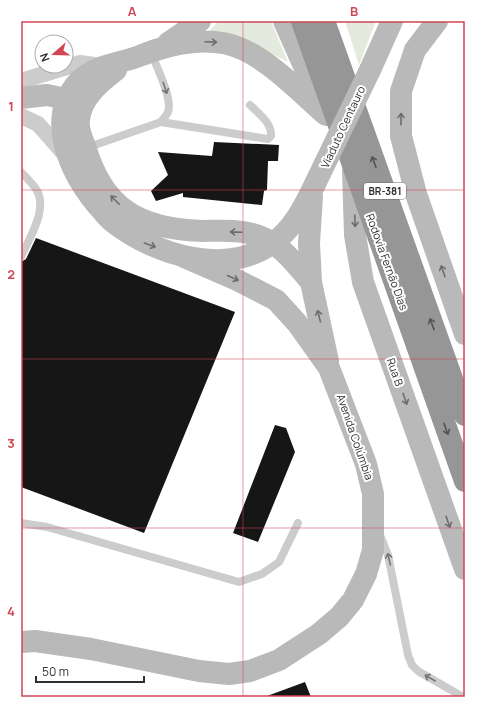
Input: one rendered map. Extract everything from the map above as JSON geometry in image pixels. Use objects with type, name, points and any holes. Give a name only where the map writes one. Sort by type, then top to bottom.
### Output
[{"type":"highway","name":"Rodovia Fernão Dias","points":[[302,21],[465,481]]},
{"type":"highway","name":"Rodovia Fernão Dias","points":[[326,25],[465,415]]},
{"type":"street","points":[[155,50],[200,21]]},
{"type":"street","name":"BR-381","points":[[284,21],[326,115],[353,168]]},
{"type":"street","name":"BR-381","points":[[437,21],[415,50],[401,91],[401,136],[416,194],[465,334]]},
{"type":"street","name":"Viaduto Centauro","points":[[273,243],[290,226],[314,188],[392,23]]},
{"type":"street","points":[[21,81],[80,63],[102,66],[128,61],[155,50],[186,43],[214,42],[242,48],[268,65],[326,115]]},
{"type":"street","points":[[128,61],[92,91],[85,101],[79,120],[76,153],[86,191],[112,222],[143,242],[184,257],[214,260],[238,257],[273,243]]},
{"type":"street","points":[[102,66],[81,79],[66,99],[62,130],[76,153],[111,198],[126,211],[142,221],[158,226],[187,230],[244,232],[259,236],[273,243],[311,282]]},
{"type":"street","points":[[21,98],[47,95],[66,99],[79,120]]},
{"type":"street","points":[[21,116],[38,124],[76,153]]},
{"type":"street","name":"Rua B","points":[[353,168],[355,235],[363,282],[465,569]]},
{"type":"street","name":"Avenida Colúmbia","points":[[21,642],[35,641],[91,649],[207,672],[229,674],[264,668],[279,660],[319,634],[339,617],[353,600],[366,574],[373,550],[373,494],[366,464],[329,368],[311,282],[309,243],[314,188]]},
{"type":"street","name":"Avenida Colúmbia","points":[[184,257],[237,280],[276,300],[297,323],[329,368]]},
{"type":"lane","points":[[155,50],[169,103],[168,112],[161,122]]},
{"type":"lane","points":[[76,153],[161,122],[268,139],[271,136],[272,130],[268,123],[250,105]]},
{"type":"lane","points":[[21,172],[36,189],[40,201],[40,212],[21,257]]},
{"type":"lane","points":[[374,520],[388,555],[408,655],[412,665],[418,671],[463,697]]},
{"type":"lane","points":[[21,523],[46,528],[239,582],[262,574],[280,562],[298,523]]},
{"type":"shaded area","points":[[219,21],[271,21],[288,62],[258,47],[208,32]]},
{"type":"shaded area","points":[[345,21],[376,21],[359,65]]},
{"type":"building","points":[[214,142],[279,145],[278,161],[268,161],[267,190],[264,191],[262,205],[183,197],[183,193],[156,201],[151,191],[168,175],[158,152],[212,156]]},
{"type":"building","points":[[36,238],[235,312],[144,533],[21,487],[21,262],[26,259]]},
{"type":"building","points":[[275,425],[286,428],[295,452],[258,542],[233,533]]},
{"type":"building","points":[[305,682],[311,697],[267,697],[267,696]]}]
